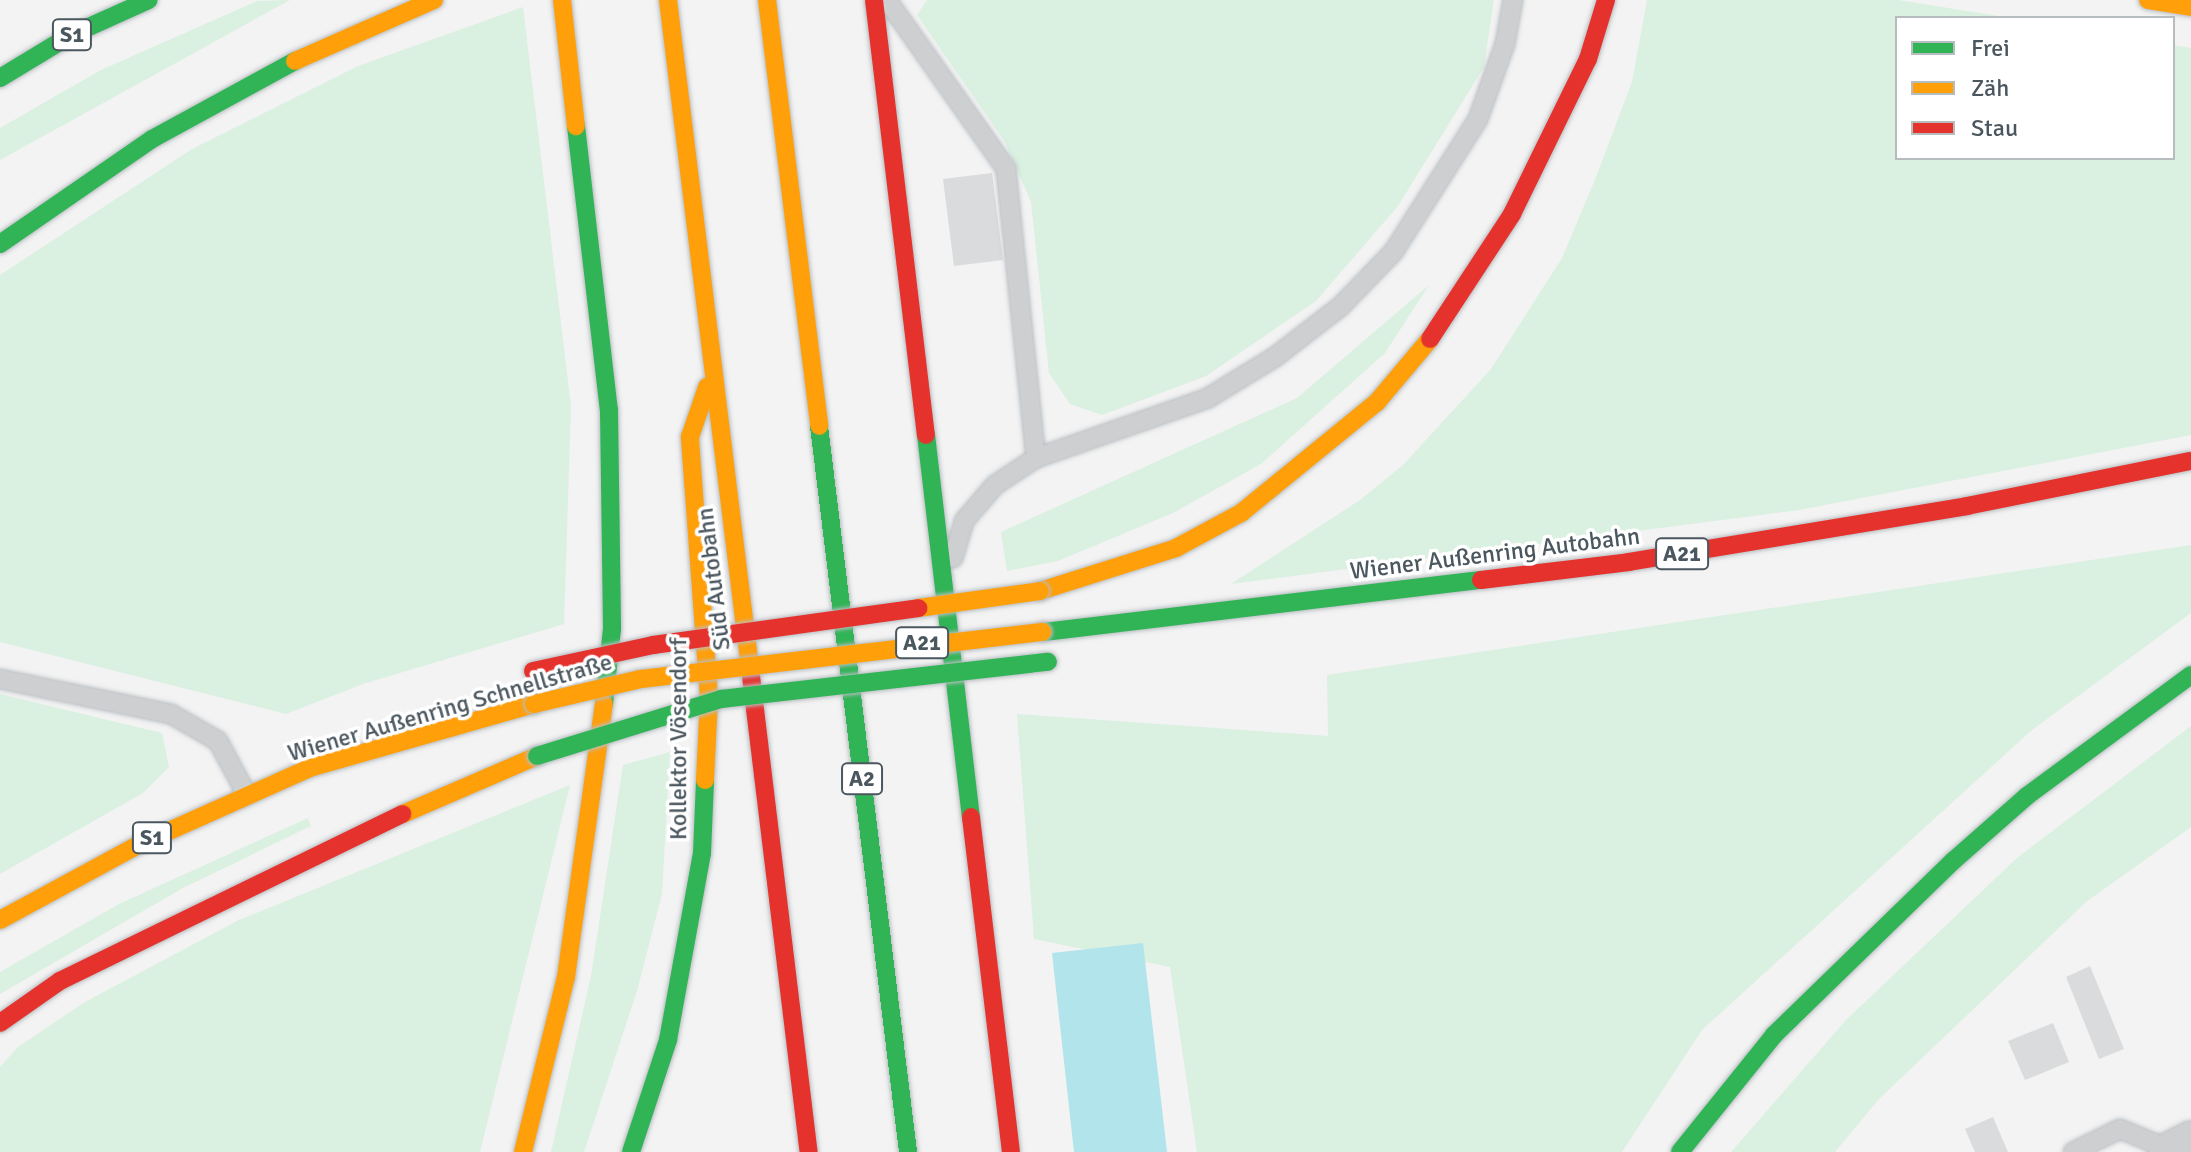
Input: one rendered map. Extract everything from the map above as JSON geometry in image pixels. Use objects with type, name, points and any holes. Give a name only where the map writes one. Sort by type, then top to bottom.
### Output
[{"type":"highway","name":"S1","points":[[0,78],[71,35],[149,0]]},
{"type":"highway","points":[[0,244],[152,139],[258,77],[434,0]]},
{"type":"highway","points":[[523,1152],[554,1030],[582,885],[612,629],[609,410],[562,0]]},
{"type":"highway","name":"Süd Autobahn","points":[[668,0],[809,1152]]},
{"type":"highway","name":"A2","points":[[767,0],[908,1152]]},
{"type":"highway","points":[[874,0],[1011,1152]]},
{"type":"highway","points":[[526,674],[653,645],[1040,591],[1176,548],[1241,513],[1377,402],[1441,326],[1512,214],[1588,59],[1606,0]]},
{"type":"highway","points":[[2148,0],[2191,7]]},
{"type":"highway","points":[[1564,104],[1580,15]]},
{"type":"highway","name":"Kollektor Vösendorf","points":[[631,1152],[668,1040],[702,853],[709,698],[690,437],[713,369]]},
{"type":"highway","name":"Wiener Außenring Autobahn","points":[[800,657],[1170,618],[1629,562],[1967,506],[2191,461]]},
{"type":"highway","points":[[1089,647],[1170,618]]},
{"type":"highway","name":"Wiener Außenring Schnellstraße","points":[[0,920],[142,843],[310,768],[534,704],[641,679],[800,657]]},
{"type":"highway","points":[[0,1023],[60,981],[345,839],[537,756],[641,720],[721,699],[1055,659]]},
{"type":"highway","points":[[1680,1152],[1774,1035],[1953,861],[2027,796],[2191,675]]},
{"type":"highway","points":[[310,768],[437,711]]},
{"type":"lane","points":[[887,0],[1006,169],[1036,458]]},
{"type":"lane","points":[[943,594],[964,521],[995,485],[1036,458],[1208,398],[1275,357],[1340,307],[1394,251],[1471,132],[1505,44],[1513,0]]},
{"type":"lane","points":[[0,679],[171,714],[218,741],[247,795]]},
{"type":"lane","points":[[2073,1152],[2120,1129],[2176,1148]]},
{"type":"green space","points":[[290,0],[0,160],[0,128],[101,70],[257,1]]},
{"type":"green space","points":[[927,0],[1494,0],[1484,67],[1398,206],[1316,301],[1206,376],[1102,415],[1070,404],[1049,373],[1031,202],[1005,142],[917,15]]},
{"type":"green space","points":[[1647,0],[1898,0],[1998,16],[1895,16],[1895,160],[2175,160],[2175,45],[2191,48],[2191,435],[1799,510],[1231,584],[1360,500],[1403,465],[1491,369],[1562,258],[1632,82]]},
{"type":"green space","points":[[523,7],[571,406],[564,624],[363,684],[286,714],[0,642],[0,275],[192,149],[358,66]]},
{"type":"green space","points":[[1429,285],[1385,353],[1261,464],[1173,513],[1058,561],[1007,571],[1001,532],[1297,398]]},
{"type":"green space","points":[[2191,545],[2191,613],[2032,730],[1702,1030],[1622,1152],[1197,1152],[1170,967],[1034,939],[1017,714],[1328,736],[1327,675]]},
{"type":"green space","points":[[0,694],[162,733],[169,767],[143,793],[0,874]]},
{"type":"green space","points":[[2191,726],[2191,827],[2086,902],[1878,1100],[1835,1152],[1731,1152],[1847,1019],[2018,857]]},
{"type":"green space","points":[[670,752],[662,894],[637,991],[584,1152],[551,1152],[591,976],[623,765]]},
{"type":"green space","points":[[570,785],[480,1152],[0,1152],[0,1067],[18,1047],[85,1002],[239,920]]},
{"type":"green space","points":[[308,818],[311,826],[183,888],[0,994],[0,972],[119,904]]},
{"type":"water","points":[[1143,943],[1167,1152],[1074,1152],[1052,953]]},
{"type":"building","points":[[992,173],[1003,260],[954,266],[943,179]]},
{"type":"building","points":[[2090,966],[2124,1049],[2099,1059],[2066,977]]},
{"type":"building","points":[[2053,1023],[2069,1062],[2025,1080],[2008,1041]]},
{"type":"building","points":[[1993,1117],[2008,1152],[1975,1152],[1965,1129]]},
{"type":"traffic: fast","points":[[0,78],[71,35],[149,0]]},
{"type":"traffic: fast","points":[[0,244],[152,139],[295,61]]},
{"type":"traffic: fast","points":[[576,126],[609,410],[612,629],[604,704]]},
{"type":"traffic: fast","points":[[819,426],[908,1152]]},
{"type":"traffic: fast","points":[[926,435],[971,817]]},
{"type":"traffic: fast","points":[[1044,632],[1481,580]]},
{"type":"traffic: fast","points":[[537,756],[721,699],[1048,662]]},
{"type":"traffic: fast","points":[[1680,1152],[1774,1035],[1953,861],[2027,796],[2191,675]]},
{"type":"traffic: fast","points":[[631,1152],[668,1040],[702,853],[705,780]]},
{"type":"traffic: slow","points":[[295,61],[434,0]]},
{"type":"traffic: slow","points":[[562,0],[576,126]]},
{"type":"traffic: slow","points":[[668,0],[751,676]]},
{"type":"traffic: slow","points":[[767,0],[819,426]]},
{"type":"traffic: slow","points":[[2148,0],[2191,7]]},
{"type":"traffic: slow","points":[[1040,591],[1176,548],[1241,513],[1377,402],[1430,339]]},
{"type":"traffic: slow","points":[[705,780],[709,698],[690,437],[707,387]]},
{"type":"traffic: slow","points":[[918,608],[1040,591]]},
{"type":"traffic: slow","points":[[534,704],[641,679],[1042,632]]},
{"type":"traffic: slow","points":[[0,920],[142,843],[310,768],[534,704]]},
{"type":"traffic: slow","points":[[523,1152],[566,977],[604,704]]},
{"type":"traffic: slow","points":[[403,814],[537,756]]},
{"type":"traffic: jam","points":[[874,0],[926,435]]},
{"type":"traffic: jam","points":[[1430,339],[1512,214],[1588,59],[1606,0]]},
{"type":"traffic: jam","points":[[1481,580],[1629,562],[1967,506],[2191,461]]},
{"type":"traffic: jam","points":[[533,671],[653,645],[918,608]]},
{"type":"traffic: jam","points":[[751,676],[809,1152]]},
{"type":"traffic: jam","points":[[0,1023],[60,981],[403,814]]},
{"type":"traffic: jam","points":[[971,817],[1011,1152]]}]
